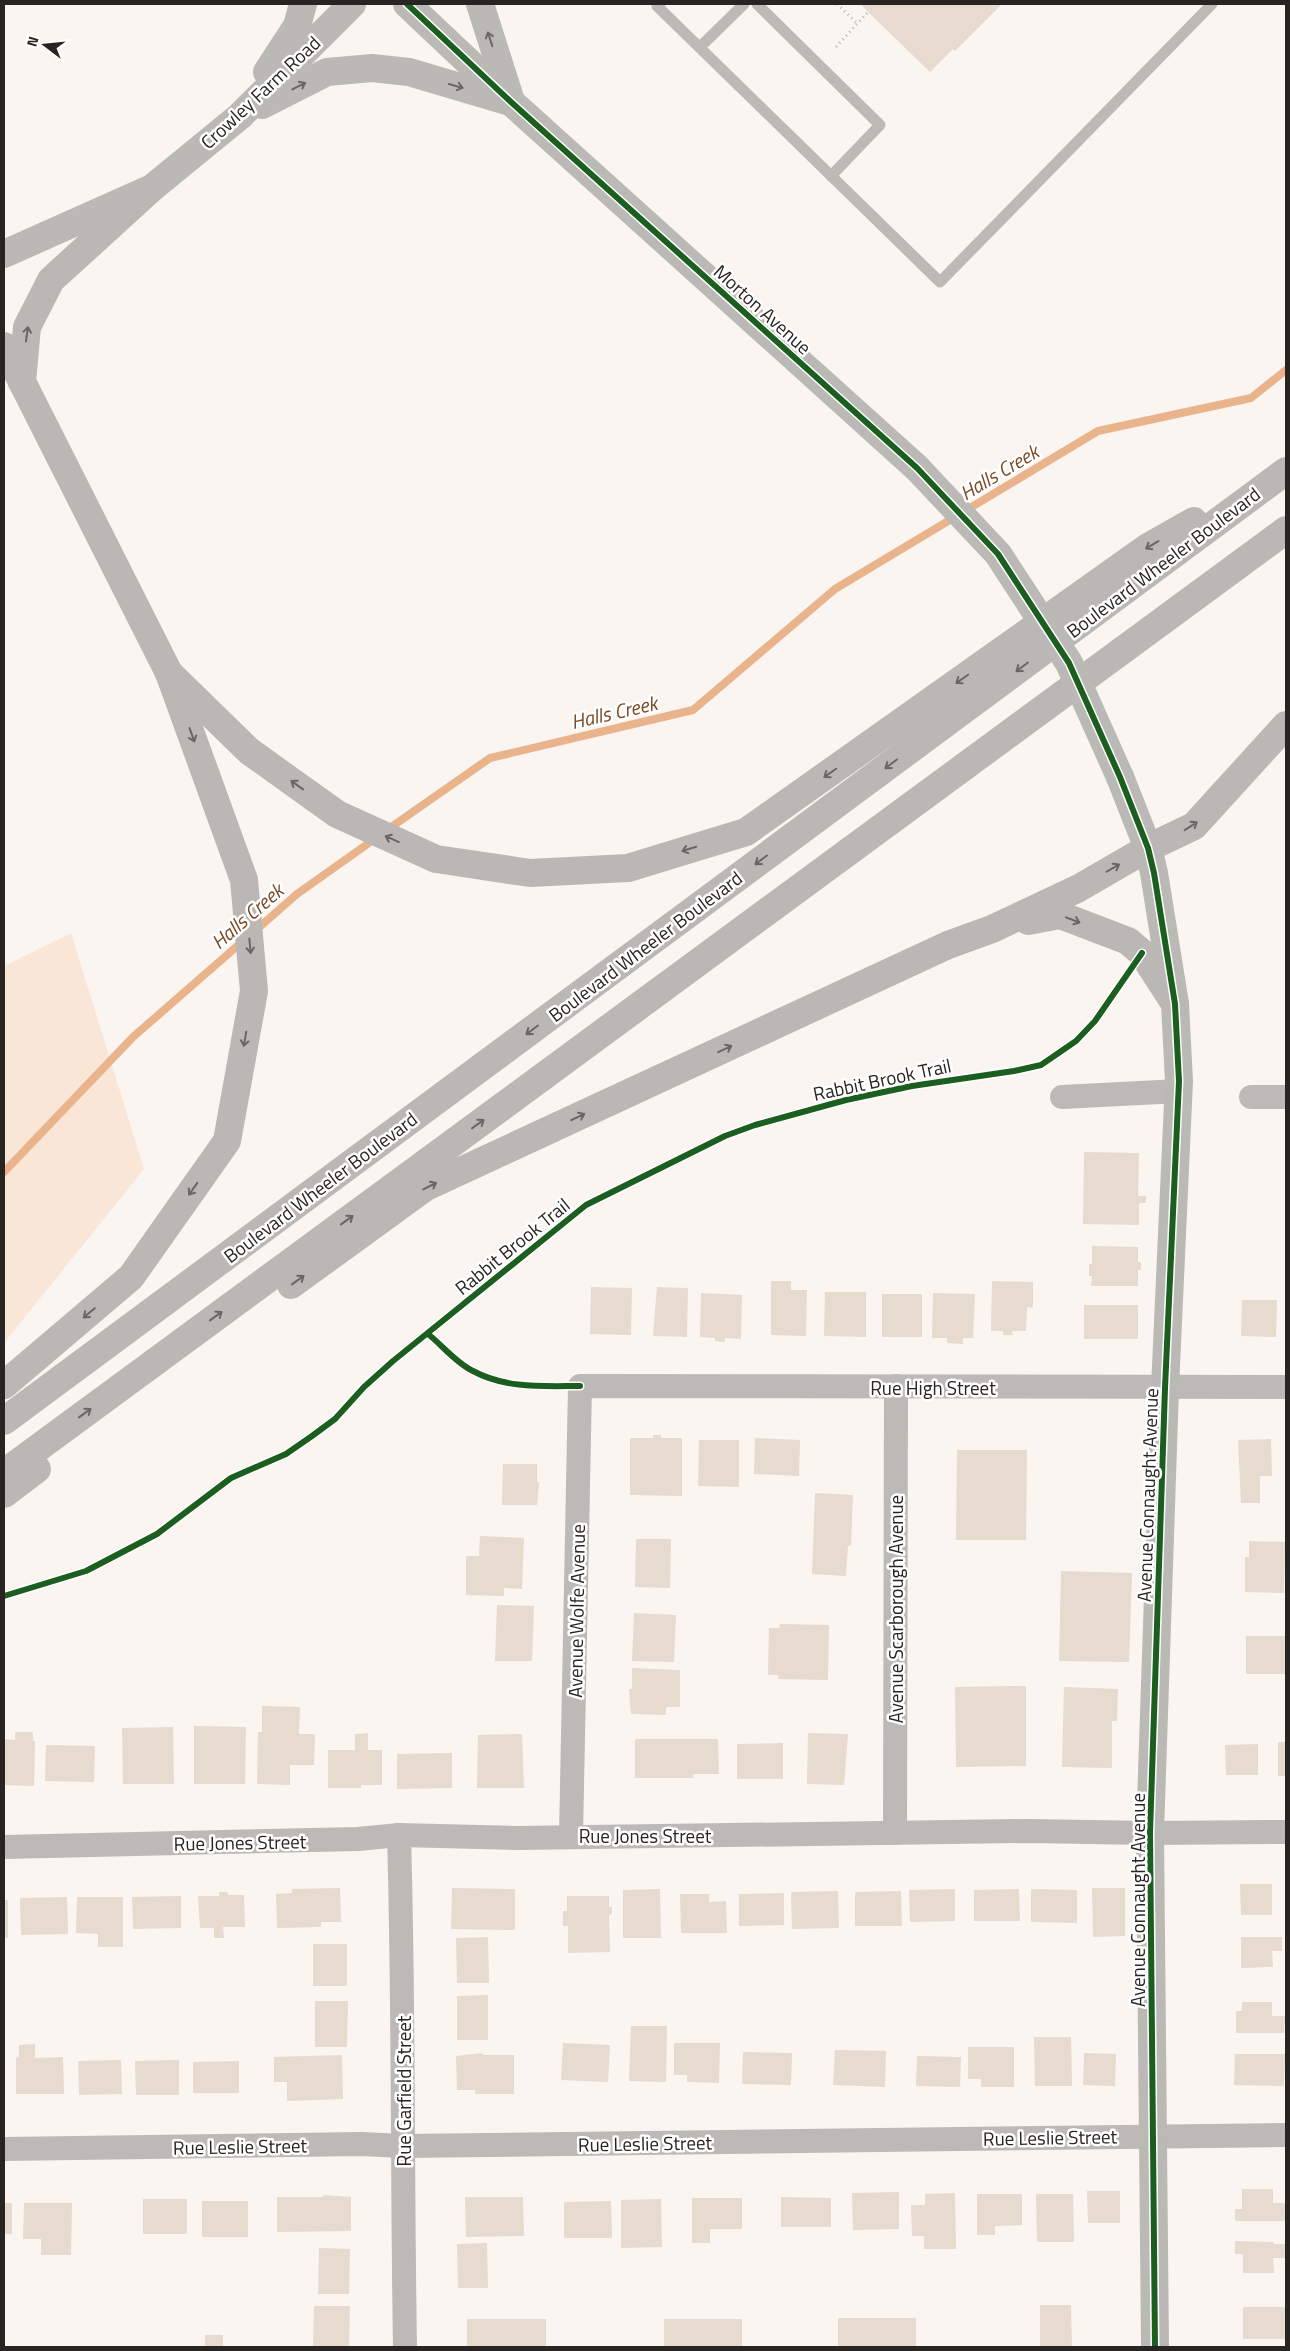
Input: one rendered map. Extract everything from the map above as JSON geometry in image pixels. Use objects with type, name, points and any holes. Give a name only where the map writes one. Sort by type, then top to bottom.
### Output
[{"type":"highway","points":[[22,382],[27,328],[51,280],[152,188]]},
{"type":"highway","points":[[4,346],[169,672],[244,880],[254,991],[227,1141],[131,1277],[4,1385]]},
{"type":"highway","points":[[169,672],[249,751],[337,814],[436,859],[530,873],[628,868],[746,832],[1148,547],[1286,470]]},
{"type":"highway","name":"Boulevard Wheeler Boulevard","points":[[4,1421],[1286,470]]},
{"type":"highway","points":[[4,1473],[1286,530]]},
{"type":"highway","points":[[4,1494],[426,1187],[948,945],[992,929],[1078,888],[1148,848],[1194,826],[1286,725]]},
{"type":"highway","points":[[992,929],[1060,915],[1128,941],[1142,953],[1175,1004]]},
{"type":"street","points":[[240,116],[297,26],[302,4]]},
{"type":"street","name":"Crowley Farm Road","points":[[4,254],[152,188],[240,116],[352,4]]},
{"type":"street","name":"Morton Avenue","points":[[407,4],[511,102],[917,468],[998,554],[1068,663]]},
{"type":"street","points":[[480,4],[511,102]]},
{"type":"street","points":[[240,116],[327,72],[372,68],[409,72],[511,102]]},
{"type":"street","name":"Avenue Connaught Avenue","points":[[1068,663],[1120,777],[1148,848],[1154,873],[1175,1004],[1179,1091],[1165,1388],[1150,1834],[1155,2347]]},
{"type":"street","points":[[1062,1097],[1179,1091]]},
{"type":"street","points":[[1252,1097],[1286,1096]]},
{"type":"street","name":"Rue High Street","points":[[580,1386],[1286,1387]]},
{"type":"street","name":"Avenue Wolfe Avenue","points":[[571,1836],[580,1386]]},
{"type":"street","name":"Avenue Scarborough Avenue","points":[[895,1833],[896,1386]]},
{"type":"street","name":"Rue Jones Street","points":[[4,1847],[358,1840],[399,1834],[518,1838],[1026,1831],[1150,1834],[1286,1832]]},
{"type":"street","name":"Rue Garfield Street","points":[[399,1834],[403,1987],[402,2146],[405,2347]]},
{"type":"street","name":"Rue Leslie Street","points":[[4,2149],[1286,2135]]},
{"type":"lane","points":[[660,4],[658,6],[940,282],[1212,4]]},
{"type":"lane","points":[[700,47],[744,4]]},
{"type":"lane","points":[[758,4],[880,125],[831,176]]},
{"type":"path","points":[[837,4],[858,24]]},
{"type":"path","points":[[836,48],[868,12]]},
{"type":"shaded area","points":[[71,933],[144,1169],[4,1343],[4,966]]},
{"type":"building","points":[[860,4],[1002,4],[955,51],[953,49],[930,72]]},
{"type":"building","points":[[1084,1152],[1139,1153],[1138,1196],[1146,1196],[1146,1203],[1139,1203],[1139,1225],[1083,1224]]},
{"type":"building","points":[[1092,1246],[1138,1247],[1138,1262],[1141,1262],[1141,1270],[1138,1270],[1138,1286],[1091,1286],[1092,1276],[1089,1276],[1089,1264],[1092,1264]]},
{"type":"building","points":[[771,1281],[791,1281],[791,1290],[807,1290],[806,1336],[771,1335]]},
{"type":"building","points":[[992,1281],[1033,1282],[1033,1308],[1027,1307],[1026,1331],[1012,1331],[1013,1335],[1003,1335],[1003,1331],[991,1331]]},
{"type":"building","points":[[591,1287],[632,1288],[631,1335],[590,1334]]},
{"type":"building","points":[[657,1287],[688,1288],[687,1337],[653,1336]]},
{"type":"building","points":[[825,1292],[866,1292],[866,1337],[824,1336]]},
{"type":"building","points":[[701,1293],[742,1295],[741,1339],[725,1338],[725,1342],[715,1341],[715,1338],[700,1337]]},
{"type":"building","points":[[933,1293],[975,1294],[973,1338],[963,1338],[963,1344],[947,1343],[947,1338],[932,1338]]},
{"type":"building","points":[[882,1294],[922,1294],[922,1337],[882,1337]]},
{"type":"building","points":[[1242,1300],[1277,1300],[1276,1337],[1241,1336]]},
{"type":"building","points":[[1084,1305],[1138,1305],[1138,1339],[1084,1339]]},
{"type":"building","points":[[653,1435],[661,1435],[661,1438],[682,1438],[682,1496],[630,1495],[630,1438],[653,1438]]},
{"type":"building","points":[[755,1438],[800,1440],[799,1476],[754,1474]]},
{"type":"building","points":[[1271,1439],[1272,1476],[1260,1476],[1260,1503],[1241,1503],[1238,1440]]},
{"type":"building","points":[[699,1440],[739,1440],[739,1487],[698,1486]]},
{"type":"building","points":[[957,1450],[1027,1450],[1026,1540],[956,1540]]},
{"type":"building","points":[[503,1464],[537,1464],[537,1482],[539,1482],[537,1505],[502,1505]]},
{"type":"building","points":[[815,1493],[853,1495],[851,1546],[848,1546],[846,1576],[812,1574]]},
{"type":"building","points":[[480,1536],[524,1538],[522,1589],[504,1588],[504,1596],[466,1595],[466,1556],[479,1556]]},
{"type":"building","points":[[636,1539],[671,1539],[670,1588],[635,1587]]},
{"type":"building","points":[[1249,1541],[1285,1542],[1284,1593],[1245,1592],[1245,1557],[1249,1557]]},
{"type":"building","points":[[1061,1571],[1132,1573],[1129,1662],[1059,1661]]},
{"type":"building","points":[[497,1605],[534,1606],[532,1661],[495,1661]]},
{"type":"building","points":[[634,1613],[676,1615],[674,1662],[632,1661]]},
{"type":"building","points":[[780,1624],[829,1625],[828,1680],[778,1679],[778,1675],[768,1675],[769,1628],[779,1628]]},
{"type":"building","points":[[1246,1636],[1286,1636],[1286,1674],[1246,1674]]},
{"type":"building","points":[[632,1668],[680,1670],[680,1707],[666,1707],[666,1715],[631,1714],[629,1689],[632,1689]]},
{"type":"building","points":[[1026,1686],[1026,1766],[956,1767],[955,1687]]},
{"type":"building","points":[[1064,1687],[1118,1689],[1117,1721],[1112,1721],[1112,1768],[1062,1767]]},
{"type":"building","points":[[262,1706],[300,1707],[299,1734],[315,1734],[314,1765],[290,1765],[290,1785],[257,1784],[258,1732],[262,1732]]},
{"type":"building","points":[[194,1726],[246,1727],[245,1784],[194,1784]]},
{"type":"building","points":[[173,1727],[174,1784],[123,1784],[122,1728]]},
{"type":"building","points":[[15,1732],[33,1732],[33,1741],[35,1741],[34,1786],[4,1785],[4,1739],[15,1740]]},
{"type":"building","points":[[368,1733],[368,1750],[382,1750],[382,1785],[361,1785],[361,1788],[328,1788],[328,1750],[355,1750],[355,1734]]},
{"type":"building","points":[[808,1733],[848,1734],[844,1785],[807,1784]]},
{"type":"building","points":[[522,1734],[524,1788],[477,1788],[478,1735]]},
{"type":"building","points":[[635,1739],[718,1739],[719,1774],[693,1774],[693,1778],[635,1778]]},
{"type":"building","points":[[1278,1742],[1286,1742],[1286,1776],[1278,1776]]},
{"type":"building","points":[[783,1743],[783,1779],[737,1779],[737,1744]]},
{"type":"building","points":[[1258,1744],[1258,1775],[1226,1775],[1225,1745]]},
{"type":"building","points":[[46,1745],[95,1746],[94,1782],[45,1781]]},
{"type":"building","points":[[452,1753],[452,1788],[397,1789],[397,1754]]},
{"type":"building","points":[[1240,1884],[1272,1884],[1272,1915],[1241,1915]]},
{"type":"building","points":[[340,1888],[341,1922],[321,1922],[321,1927],[277,1928],[276,1894],[292,1893],[292,1889]]},
{"type":"building","points":[[452,1888],[515,1889],[515,1930],[451,1929]]},
{"type":"building","points":[[1092,1888],[1125,1888],[1125,1936],[1093,1937]]},
{"type":"building","points":[[660,1889],[661,1938],[623,1938],[623,1890]]},
{"type":"building","points":[[955,1889],[955,1921],[910,1922],[909,1890]]},
{"type":"building","points":[[1019,1889],[1020,1921],[974,1921],[974,1890]]},
{"type":"building","points":[[1031,1889],[1077,1890],[1077,1923],[1031,1922]]},
{"type":"building","points":[[838,1891],[839,1928],[792,1929],[791,1892]]},
{"type":"building","points":[[901,1891],[902,1926],[855,1926],[855,1892]]},
{"type":"building","points":[[219,1892],[227,1892],[228,1895],[244,1895],[245,1927],[223,1927],[224,1938],[214,1938],[214,1928],[200,1928],[198,1896],[219,1896]]},
{"type":"building","points":[[784,1893],[784,1925],[739,1926],[739,1894]]},
{"type":"building","points":[[680,1894],[709,1894],[709,1902],[726,1901],[727,1933],[681,1933]]},
{"type":"building","points":[[181,1896],[181,1928],[133,1929],[132,1897]]},
{"type":"building","points":[[567,1896],[609,1896],[609,1907],[612,1907],[612,1914],[609,1915],[610,1952],[568,1953],[568,1926],[563,1926],[563,1911],[567,1911]]},
{"type":"building","points":[[67,1897],[68,1934],[21,1935],[20,1898]]},
{"type":"building","points":[[77,1897],[123,1897],[123,1947],[98,1947],[98,1934],[76,1933]]},
{"type":"building","points":[[4,1900],[8,1900],[8,1938],[4,1938]]},
{"type":"building","points":[[488,1937],[489,1983],[457,1983],[456,1938]]},
{"type":"building","points":[[1241,1937],[1282,1937],[1282,1951],[1272,1951],[1273,1967],[1241,1968]]},
{"type":"building","points":[[313,1944],[347,1944],[347,1986],[313,1986]]},
{"type":"building","points":[[488,1995],[488,2040],[457,2040],[457,1996]]},
{"type":"building","points":[[315,2001],[348,2001],[347,2047],[315,2047]]},
{"type":"building","points":[[1242,2002],[1272,2002],[1272,2016],[1285,2016],[1284,2033],[1236,2033],[1236,2011],[1242,2011]]},
{"type":"building","points":[[631,2026],[667,2026],[666,2082],[629,2081]]},
{"type":"building","points":[[1034,2037],[1071,2037],[1072,2086],[1035,2086]]},
{"type":"building","points":[[563,2043],[610,2045],[608,2082],[561,2080]]},
{"type":"building","points":[[674,2043],[720,2043],[719,2083],[687,2082],[687,2075],[674,2075]]},
{"type":"building","points":[[35,2044],[35,2058],[63,2057],[64,2094],[16,2094],[16,2057],[19,2058],[19,2045]]},
{"type":"building","points":[[968,2047],[1014,2047],[1014,2087],[981,2087],[981,2079],[968,2079]]},
{"type":"building","points":[[835,2050],[886,2051],[885,2087],[833,2085]]},
{"type":"building","points":[[743,2052],[792,2053],[791,2085],[742,2084]]},
{"type":"building","points":[[483,2053],[483,2055],[514,2055],[514,2094],[475,2094],[475,2090],[457,2090],[456,2056]]},
{"type":"building","points":[[1084,2053],[1116,2054],[1115,2086],[1083,2085]]},
{"type":"building","points":[[1235,2054],[1285,2054],[1284,2086],[1234,2085]]},
{"type":"building","points":[[342,2055],[343,2099],[287,2101],[287,2082],[274,2082],[274,2057]]},
{"type":"building","points":[[917,2056],[961,2057],[960,2087],[916,2086]]},
{"type":"building","points":[[121,2060],[122,2094],[79,2095],[78,2061]]},
{"type":"building","points":[[179,2060],[179,2095],[136,2095],[135,2061]]},
{"type":"building","points":[[239,2061],[239,2093],[193,2093],[193,2062]]},
{"type":"building","points":[[1242,2189],[1273,2189],[1273,2203],[1285,2203],[1285,2221],[1235,2221],[1235,2209],[1242,2209]]},
{"type":"building","points":[[1087,2191],[1120,2191],[1120,2223],[1088,2223]]},
{"type":"building","points":[[899,2192],[899,2229],[853,2230],[852,2193]]},
{"type":"building","points":[[955,2193],[956,2249],[924,2249],[924,2236],[912,2236],[911,2205],[925,2205],[925,2194]]},
{"type":"building","points":[[977,2194],[1022,2194],[1022,2225],[995,2226],[995,2235],[977,2235]]},
{"type":"building","points":[[1036,2194],[1073,2194],[1074,2242],[1037,2242]]},
{"type":"building","points":[[323,2195],[351,2197],[351,2231],[277,2232],[277,2197],[323,2197]]},
{"type":"building","points":[[465,2197],[523,2197],[524,2236],[466,2237]]},
{"type":"building","points":[[781,2197],[831,2198],[831,2227],[781,2227]]},
{"type":"building","points":[[692,2198],[742,2198],[742,2229],[710,2229],[710,2243],[692,2243]]},
{"type":"building","points":[[143,2199],[187,2199],[187,2234],[143,2234]]},
{"type":"building","points":[[661,2199],[662,2247],[621,2248],[621,2200]]},
{"type":"building","points":[[202,2201],[248,2201],[248,2237],[202,2237]]},
{"type":"building","points":[[611,2201],[612,2238],[564,2238],[564,2202]]},
{"type":"building","points":[[4,2203],[12,2203],[12,2234],[4,2234]]},
{"type":"building","points":[[24,2203],[72,2203],[71,2255],[41,2255],[41,2239],[23,2239]]},
{"type":"building","points":[[1235,2241],[1285,2244],[1285,2258],[1273,2258],[1274,2273],[1243,2273],[1243,2254],[1235,2254]]},
{"type":"building","points":[[487,2243],[488,2288],[458,2288],[457,2244]]},
{"type":"building","points":[[319,2248],[350,2249],[349,2294],[318,2294]]},
{"type":"building","points":[[1040,2305],[1071,2305],[1072,2347],[1040,2347]]},
{"type":"building","points":[[314,2306],[350,2306],[349,2347],[313,2347]]},
{"type":"building","points":[[1243,2307],[1286,2307],[1286,2339],[1243,2339]]},
{"type":"building","points":[[838,2318],[916,2318],[916,2347],[838,2347]]},
{"type":"building","points":[[467,2319],[546,2319],[546,2347],[467,2347]]},
{"type":"building","points":[[664,2319],[742,2319],[742,2347],[664,2347]]},
{"type":"building","points":[[205,2335],[223,2335],[223,2347],[205,2347]]},
{"type":"waterway","name":"Halls Creek","points":[[387,830],[490,758],[693,710],[835,589],[1098,431],[1251,398],[1286,370]]},
{"type":"waterway","name":"Halls Creek","points":[[256,930],[297,894],[376,838]]},
{"type":"waterway","name":"Halls Creek","points":[[4,1172],[133,1037],[243,941]]},
{"type":"cycle path","points":[[407,4],[511,102],[917,468],[998,554],[1069,663],[1120,777],[1148,848],[1154,873],[1175,1004],[1179,1081],[1165,1388],[1150,1833],[1155,2347]]},
{"type":"cycle path","name":"Rabbit Brook Trail","points":[[4,1596],[86,1571],[157,1534],[231,1478],[286,1454],[335,1419],[364,1387],[393,1361],[586,1205],[725,1136],[755,1125],[846,1100],[912,1086],[1014,1071],[1041,1065],[1076,1041],[1095,1021],[1142,953]]},
{"type":"cycle path","points":[[428,1334],[467,1368],[486,1377],[512,1384],[580,1386]]}]
